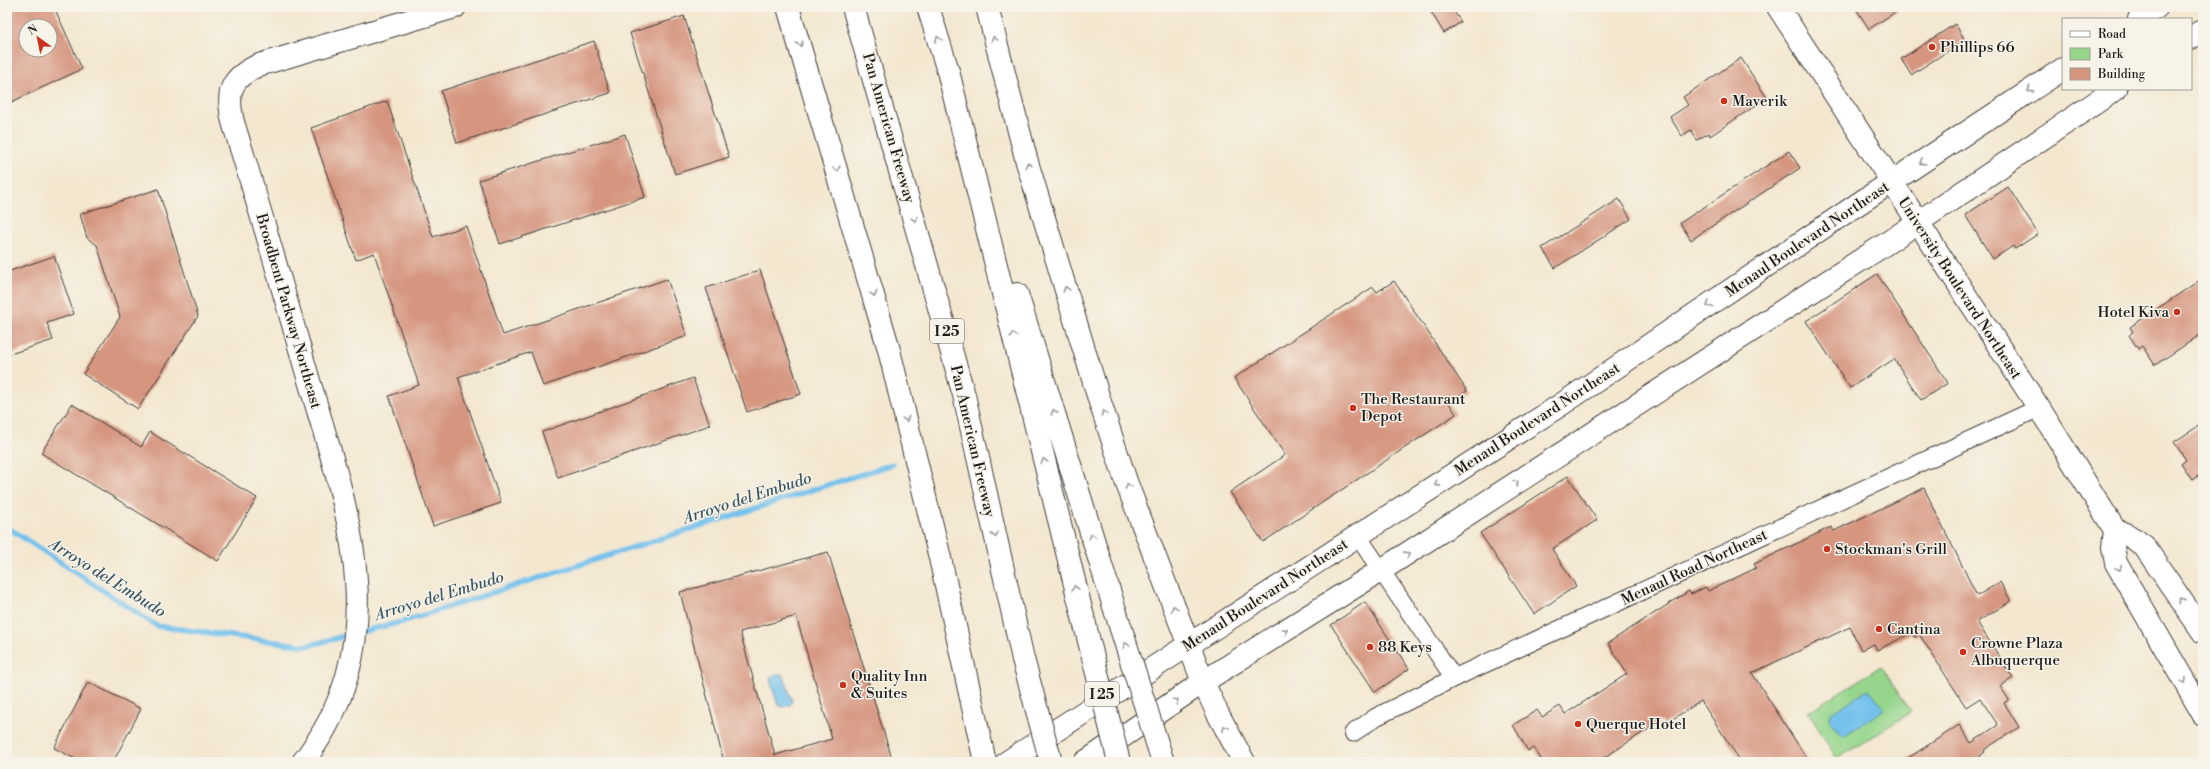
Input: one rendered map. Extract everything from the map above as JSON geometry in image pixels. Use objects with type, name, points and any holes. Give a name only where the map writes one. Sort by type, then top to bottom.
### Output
[{"type":"main road","name":"Broadbent Parkway Northeast","points":[[303,762],[311,751],[332,713],[349,665],[356,633],[357,568],[352,535],[336,471],[233,122],[229,104],[230,93],[238,77],[259,65],[455,7]]},
{"type":"main road","points":[[788,7],[888,346],[941,566],[985,762]]},
{"type":"main road","name":"Pan American Freeway","points":[[853,7],[928,264],[964,395],[1023,659],[1051,762]]},
{"type":"main road","name":"I 25","points":[[928,7],[948,71],[1119,762]]},
{"type":"main road","points":[[987,7],[1027,162],[1100,402],[1127,484],[1203,682],[1218,714],[1244,762]]},
{"type":"main road","name":"University Boulevard Northeast","points":[[1778,7],[1890,183],[2039,408],[2114,530]]},
{"type":"main road","points":[[2140,18],[2157,7]]},
{"type":"main road","points":[[2192,37],[2203,30]]},
{"type":"main road","name":"Menaul Boulevard Northeast","points":[[1007,762],[1562,404],[1890,183],[2062,70]]},
{"type":"main road","points":[[948,71],[1163,762]]},
{"type":"main road","points":[[1085,762],[1203,682],[1380,571],[1917,223],[2115,90]]},
{"type":"main road","points":[[2203,632],[2144,546],[2130,536],[2114,530],[2113,547],[2116,563],[2203,714]]},
{"type":"main road","points":[[1023,659],[1037,762]]},
{"type":"street","name":"Menaul Road Northeast","points":[[1353,734],[1376,717],[1454,678],[2039,408]]},
{"type":"street","points":[[1357,535],[1454,678]]},
{"type":"green space","points":[[1881,666],[1911,712],[1837,759],[1808,712]]},
{"type":"water","points":[[781,674],[784,676],[792,701],[790,705],[782,707],[778,705],[770,680],[772,676]]},
{"type":"water","points":[[1869,689],[1883,707],[1883,710],[1843,736],[1829,718],[1830,714]]},
{"type":"building","points":[[7,7],[54,7],[82,69],[7,104]]},
{"type":"building","points":[[1428,7],[1451,7],[1461,22],[1444,33]]},
{"type":"building","points":[[1855,7],[1903,7],[1869,29]]},
{"type":"building","points":[[684,16],[729,157],[675,174],[630,33]]},
{"type":"building","points":[[1955,24],[1965,40],[1911,75],[1901,59]]},
{"type":"building","points":[[594,41],[610,93],[457,143],[441,91]]},
{"type":"building","name":"Maverik","points":[[1741,58],[1767,98],[1710,136],[1709,133],[1697,140],[1691,130],[1682,136],[1670,117],[1688,105],[1683,97]]},
{"type":"building","points":[[387,101],[433,237],[466,226],[503,335],[667,279],[687,336],[543,386],[531,352],[458,377],[501,503],[433,526],[389,396],[419,385],[374,253],[356,260],[311,128]]},
{"type":"building","points":[[625,134],[645,197],[500,244],[479,180]]},
{"type":"building","points":[[1789,151],[1800,168],[1691,240],[1680,223]]},
{"type":"building","points":[[2008,187],[2038,234],[2015,249],[2013,246],[1993,259],[1965,215]]},
{"type":"building","points":[[158,189],[198,316],[138,409],[83,374],[120,317],[97,245],[87,238],[80,214]]},
{"type":"building","points":[[1619,199],[1631,219],[1555,268],[1542,248]]},
{"type":"building","points":[[54,256],[74,314],[47,323],[53,340],[7,355],[7,272]]},
{"type":"building","points":[[760,270],[801,394],[747,412],[706,288]]},
{"type":"building","points":[[1877,274],[1948,383],[1921,400],[1894,359],[1850,388],[1806,321]]},
{"type":"building","name":"Hotel Kiva","points":[[2203,278],[2203,333],[2155,365],[2142,346],[2138,349],[2129,335],[2133,332],[2130,327]]},
{"type":"building","name":"The Restaurant Depot","points":[[1394,281],[1467,391],[1449,403],[1456,414],[1263,542],[1230,492],[1285,455],[1234,378],[1373,287],[1377,292]]},
{"type":"building","points":[[693,378],[710,425],[558,478],[542,432]]},
{"type":"building","points":[[72,404],[141,447],[150,432],[257,498],[218,561],[41,453]]},
{"type":"building","points":[[2203,423],[2203,473],[2192,480],[2181,464],[2186,460],[2174,442]]},
{"type":"building","points":[[1568,476],[1597,520],[1552,549],[1576,586],[1534,614],[1480,533]]},
{"type":"building","points":[[1924,488],[1977,596],[2000,582],[2011,601],[1977,622],[2013,678],[2000,686],[2009,700],[2004,703],[2019,727],[1984,750],[1985,752],[1980,756],[1983,762],[1902,762],[1959,725],[1971,743],[1998,725],[1980,698],[1966,707],[1919,634],[1915,637],[1912,633],[1877,650],[1874,644],[1861,650],[1850,627],[1752,673],[1809,762],[1741,762],[1701,701],[1663,725],[1661,721],[1605,757],[1609,762],[1543,762],[1534,748],[1528,751],[1513,725],[1537,710],[1542,717],[1560,706],[1565,714],[1627,674],[1608,643],[1689,591],[1691,594],[1706,587],[1708,591],[1756,568],[1754,564],[1831,527],[1834,531]]},
{"type":"building","name":"Quality Inn & Suites","points":[[828,552],[893,762],[724,762],[680,592]],"holes":[[[796,616],[832,739],[775,755],[740,632]]]},
{"type":"building","name":"88 Keys","points":[[1365,602],[1409,669],[1375,692],[1331,625]]},
{"type":"building","points":[[88,682],[141,709],[113,762],[81,762],[54,748]]},
{"type":"waterway","name":"Arroyo del Embudo","points":[[359,632],[402,622],[893,464]]},
{"type":"waterway","name":"Arroyo del Embudo","points":[[7,527],[157,626],[306,646],[349,635]]},
{"type":"place","name":"Phillips 66","points":[[1932,47]]},
{"type":"place","name":"Maverik","points":[[1724,101]]},
{"type":"place","name":"Hotel Kiva","points":[[2177,312]]},
{"type":"place","name":"The Restaurant Depot","points":[[1353,408]]},
{"type":"place","name":"Stockman's Grill","points":[[1827,549]]},
{"type":"place","name":"Cantina","points":[[1879,629]]},
{"type":"place","name":"88 Keys","points":[[1370,647]]},
{"type":"place","name":"Crowne Plaza Albuquerque","points":[[1963,652]]},
{"type":"place","name":"Quality Inn & Suites","points":[[843,685]]},
{"type":"place","name":"Querque Hotel","points":[[1578,724]]}]
